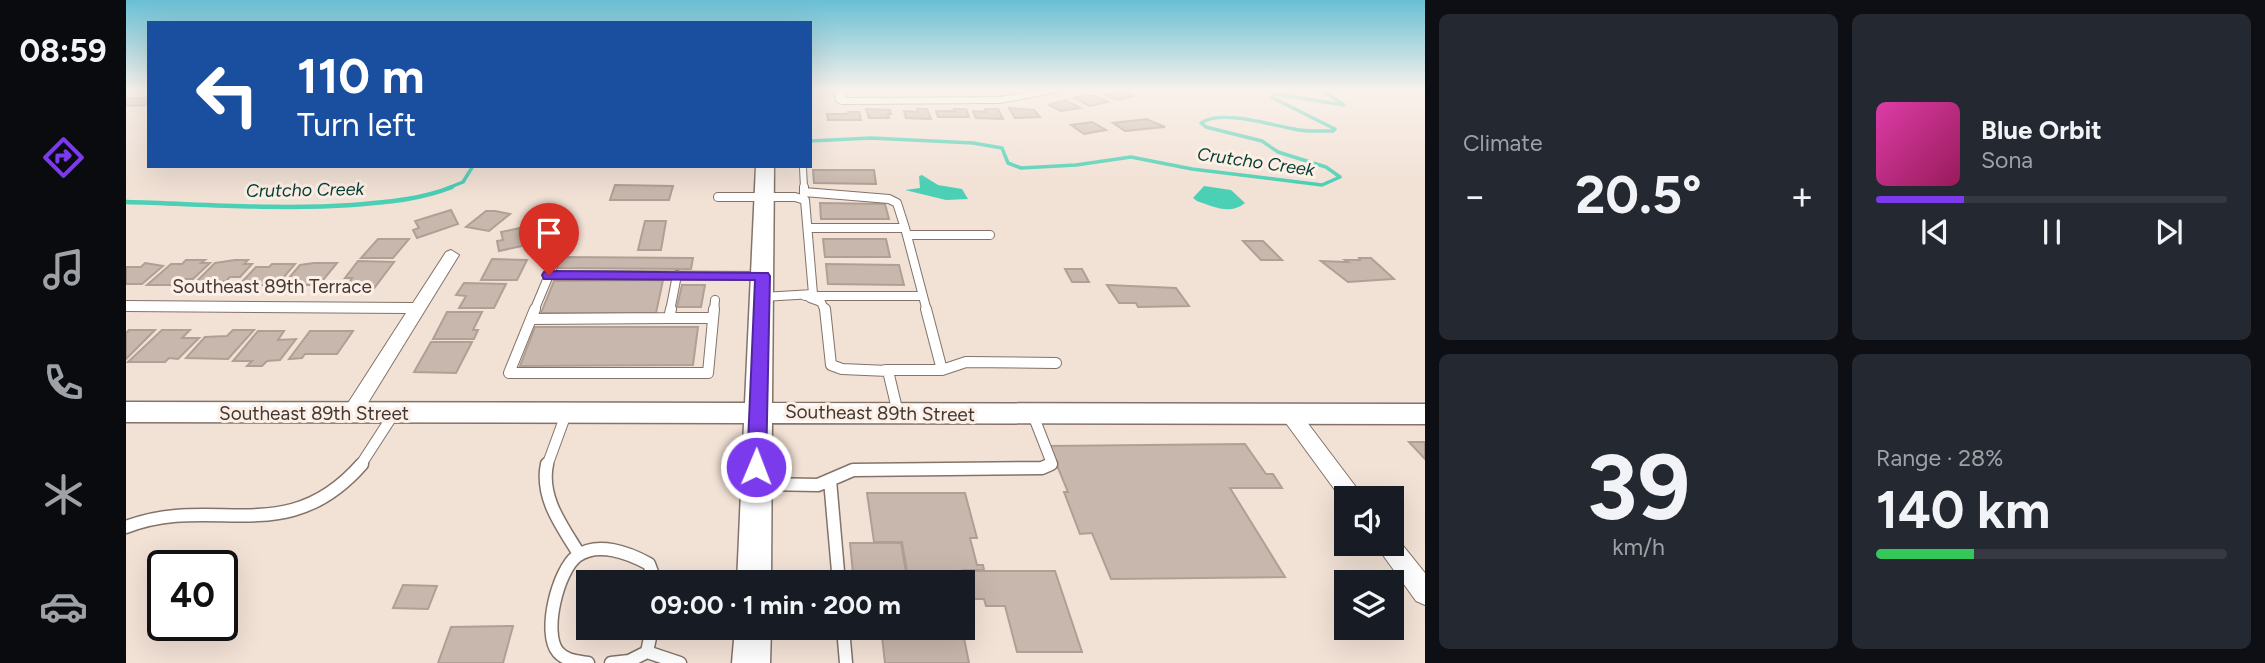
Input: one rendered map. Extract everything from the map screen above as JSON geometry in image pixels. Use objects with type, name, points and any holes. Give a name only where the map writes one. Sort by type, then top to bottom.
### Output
[{"type":"street","points":[[754,570],[765,168]]},
{"type":"street","points":[[351,414],[451,256]]},
{"type":"street","name":"Southeast 89th Terrace","points":[[126,306],[418,307]]},
{"type":"street","name":"Southeast 89th Street","points":[[126,412],[1425,414]]},
{"type":"street","points":[[1290,414],[1344,486]]},
{"type":"street","points":[[1397,556],[1425,593]]},
{"type":"street","points":[[751,663],[752,640]]},
{"type":"lane","points":[[803,168],[813,294],[805,296]]},
{"type":"lane","points":[[718,197],[804,195],[889,199],[897,203],[942,370]]},
{"type":"lane","points":[[808,228],[990,235]]},
{"type":"lane","points":[[555,262],[509,373],[708,373],[715,299]]},
{"type":"lane","points":[[549,275],[677,275],[762,286],[805,296],[821,302],[825,309],[831,365],[842,369],[942,370],[967,362],[1056,363]]},
{"type":"lane","points":[[669,318],[677,275]]},
{"type":"lane","points":[[805,296],[923,296]]},
{"type":"lane","points":[[531,319],[713,318]]},
{"type":"lane","points":[[885,370],[891,376],[898,413]]},
{"type":"lane","points":[[566,412],[546,470],[545,482],[558,518],[579,554]]},
{"type":"lane","points":[[126,527],[147,518],[186,512],[238,517],[277,515],[302,508],[325,496],[369,456],[394,413]]},
{"type":"lane","points":[[756,484],[818,485],[853,470],[1042,468],[1051,465],[1051,461],[1033,414]]},
{"type":"lane","points":[[830,480],[838,570]]},
{"type":"lane","points":[[588,663],[567,659],[552,642],[551,624],[565,570],[579,554],[601,550],[627,552],[649,564],[651,570]]},
{"type":"lane","points":[[647,652],[650,640]]},
{"type":"lane","points":[[844,640],[846,663]]},
{"type":"lane","points":[[611,663],[629,661],[647,652],[680,663]]},
{"type":"water","points":[[922,175],[938,185],[962,189],[968,199],[946,200],[905,190],[920,188],[919,176]]},
{"type":"water","points":[[1204,186],[1231,190],[1245,203],[1228,209],[1197,201],[1193,198]]},
{"type":"building","points":[[1092,122],[1106,130],[1084,134],[1071,125]]},
{"type":"building","points":[[1153,122],[1165,127],[1125,131],[1113,123]]},
{"type":"building","points":[[813,170],[874,170],[876,184],[814,183]]},
{"type":"building","points":[[615,185],[673,186],[669,200],[610,200]]},
{"type":"building","points":[[820,203],[885,204],[889,219],[821,219]]},
{"type":"building","points":[[451,210],[458,224],[417,238],[413,230],[419,228],[415,221]]},
{"type":"building","points":[[486,211],[510,214],[489,231],[466,227]]},
{"type":"building","points":[[645,221],[666,221],[661,250],[638,250]]},
{"type":"building","points":[[535,225],[541,242],[499,251],[497,241],[503,240],[501,232]]},
{"type":"building","points":[[378,239],[409,239],[393,258],[361,258]]},
{"type":"building","points":[[823,239],[886,239],[890,257],[825,257]]},
{"type":"building","points":[[1243,241],[1263,241],[1282,260],[1261,260]]},
{"type":"building","points":[[561,257],[693,258],[691,269],[556,268]]},
{"type":"building","points":[[1359,258],[1371,258],[1394,279],[1348,282],[1321,261],[1348,262],[1345,260],[1360,260]]},
{"type":"building","points":[[492,259],[527,260],[517,280],[481,280]]},
{"type":"building","points":[[186,260],[205,260],[201,263],[210,263],[193,279],[179,279],[173,285],[147,285],[171,264],[182,264]]},
{"type":"building","points":[[248,260],[244,264],[252,264],[240,277],[230,277],[213,285],[193,285],[215,263]]},
{"type":"building","points":[[358,261],[394,262],[372,291],[356,291],[361,284],[348,284],[352,278],[345,278]]},
{"type":"building","points":[[145,263],[163,266],[142,284],[126,284],[126,267],[141,267]]},
{"type":"building","points":[[337,263],[319,285],[283,285],[300,265]]},
{"type":"building","points":[[272,264],[295,264],[277,285],[239,285],[256,267],[269,267]]},
{"type":"building","points":[[826,264],[899,265],[904,285],[828,284]]},
{"type":"building","points":[[1065,269],[1082,269],[1089,282],[1072,282]]},
{"type":"building","points":[[663,280],[656,313],[541,313],[554,281]]},
{"type":"building","points":[[464,283],[506,284],[494,308],[459,308],[466,296],[456,295]]},
{"type":"building","points":[[682,285],[705,285],[701,307],[677,307]]},
{"type":"building","points":[[1107,285],[1176,288],[1189,306],[1138,307],[1136,303],[1119,303]]},
{"type":"building","points":[[447,312],[482,312],[473,330],[478,330],[474,339],[433,339]]},
{"type":"building","points":[[535,327],[698,327],[693,365],[520,366]]},
{"type":"building","points":[[129,330],[155,330],[126,359],[126,333]]},
{"type":"building","points":[[162,330],[190,330],[182,338],[199,338],[178,359],[169,358],[165,362],[128,362]]},
{"type":"building","points":[[233,330],[254,330],[228,359],[186,358],[205,337],[227,336]]},
{"type":"building","points":[[258,331],[284,331],[278,340],[296,339],[280,360],[267,361],[262,366],[247,366],[252,361],[233,361]]},
{"type":"building","points":[[310,331],[353,331],[337,354],[305,354],[302,358],[289,359]]},
{"type":"building","points":[[431,342],[472,342],[456,373],[414,372]]},
{"type":"building","points":[[1409,442],[1425,442],[1425,459]]},
{"type":"building","points":[[1245,444],[1266,474],[1273,474],[1282,488],[1230,488],[1285,577],[1111,579],[1092,533],[1080,534],[1064,492],[1068,492],[1049,446]]},
{"type":"building","points":[[867,493],[965,493],[977,538],[970,538],[977,565],[983,565],[984,570],[907,570],[902,542],[874,542]]},
{"type":"building","points":[[850,543],[901,543],[906,570],[853,570]]},
{"type":"building","points":[[975,571],[1055,571],[1082,652],[1017,652],[1005,606],[986,606],[984,599],[975,599]]},
{"type":"building","points":[[403,585],[437,586],[428,609],[393,608]]},
{"type":"building","points":[[513,626],[503,663],[438,663],[451,627]]},
{"type":"building","points":[[882,640],[964,640],[969,663],[885,663]]},
{"type":"waterway","name":"Crutcho Creek","points":[[812,141],[871,138],[973,143],[1002,148],[1008,163],[1021,168],[1076,165],[1131,157],[1192,169],[1322,185],[1340,177],[1326,167],[1278,152],[1262,141],[1206,127],[1201,123],[1203,122]]},
{"type":"waterway","name":"Crutcho Creek","points":[[1260,122],[1299,130],[1335,129],[1321,122]]},
{"type":"waterway","name":"Crutcho Creek","points":[[448,188],[463,182],[472,168]]},
{"type":"waterway","name":"Crutcho Creek","points":[[126,202],[267,207],[352,205],[403,200],[452,187]]},
{"type":"route","points":[[549,275],[762,276],[756,467]]}]
